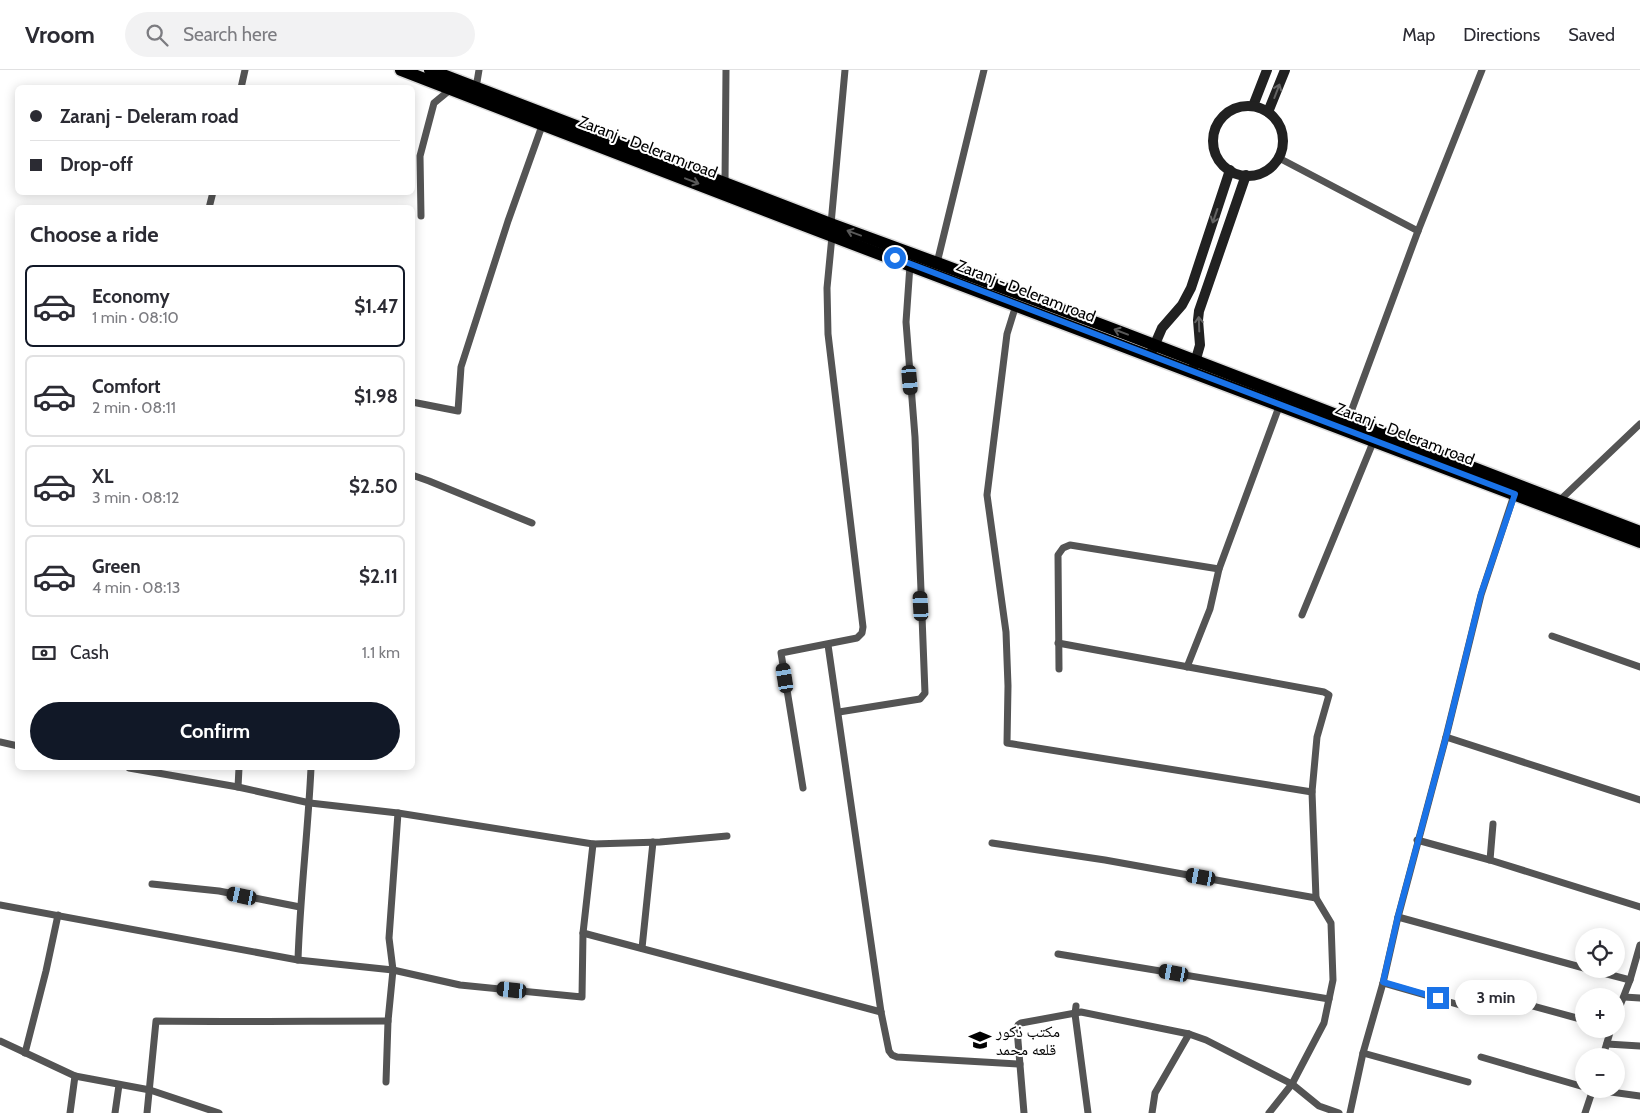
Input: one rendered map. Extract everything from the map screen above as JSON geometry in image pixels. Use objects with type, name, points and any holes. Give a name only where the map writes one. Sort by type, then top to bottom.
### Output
[{"type":"highway","name":"Zaranj - Deleram road","points":[[401,70],[452,84],[476,88],[725,183],[831,230]]},
{"type":"highway","name":"Zaranj - Deleram road","points":[[430,70],[452,84],[543,123],[912,259],[1016,305],[1152,350]]},
{"type":"highway","name":"Zaranj - Deleram road","points":[[912,259],[937,262],[1280,404],[1374,440],[1516,489],[1558,501],[1640,532]]},
{"type":"highway","name":"Zaranj - Deleram road","points":[[1194,367],[1348,420],[1640,542]]},
{"type":"street","points":[[242,85],[245,70]]},
{"type":"street","points":[[476,88],[479,70]]},
{"type":"street","points":[[725,183],[726,70]]},
{"type":"street","points":[[803,788],[781,653],[857,638],[862,633],[863,628],[828,334],[827,288],[845,70]]},
{"type":"street","points":[[937,262],[984,70]]},
{"type":"street","points":[[1253,106],[1266,70]]},
{"type":"street","points":[[1268,112],[1285,70]]},
{"type":"street","points":[[1348,420],[1418,231],[1482,70]]},
{"type":"street","points":[[421,216],[420,156],[434,103],[452,84]]},
{"type":"street","points":[[1253,106],[1268,112],[1280,125],[1284,141],[1280,158],[1268,170],[1252,176],[1236,174],[1222,164],[1214,149],[1214,132],[1222,118],[1236,108],[1253,106]]},
{"type":"street","points":[[415,403],[458,411],[461,367],[508,221],[543,123]]},
{"type":"street","points":[[1280,158],[1418,231]]},
{"type":"street","points":[[1152,350],[1162,328],[1182,305],[1190,288],[1230,170]]},
{"type":"street","points":[[1194,367],[1200,345],[1199,311],[1246,175]]},
{"type":"street","points":[[839,712],[920,698],[925,693],[915,437],[906,322],[912,259]]},
{"type":"street","points":[[1016,305],[1007,334],[987,495],[1006,632],[1008,686],[1007,743],[1312,792]]},
{"type":"street","points":[[1187,667],[1210,609],[1219,569],[1280,404]]},
{"type":"street","points":[[1558,501],[1640,424]]},
{"type":"street","points":[[1302,615],[1374,440]]},
{"type":"street","points":[[415,477],[429,480],[532,523]]},
{"type":"street","points":[[1350,1113],[1363,1053],[1446,737],[1481,594],[1516,489]]},
{"type":"street","points":[[1059,668],[1058,555],[1063,548],[1070,545],[1219,569]]},
{"type":"street","points":[[1552,636],[1640,667]]},
{"type":"street","points":[[1058,643],[1324,692],[1329,695],[1317,736],[1312,792],[1316,898],[1331,923],[1333,980],[1324,1023],[1292,1084],[1269,1113]]},
{"type":"street","points":[[828,645],[888,1051],[892,1055],[1020,1064]]},
{"type":"street","points":[[1446,737],[1640,800]]},
{"type":"street","points":[[0,742],[15,745]]},
{"type":"street","points":[[140,770],[238,787],[310,803],[398,813],[593,844],[654,842],[727,836]]},
{"type":"street","points":[[238,787],[239,770]]},
{"type":"street","points":[[298,960],[300,907],[310,803],[311,770]]},
{"type":"street","points":[[386,1082],[388,1021],[393,970],[389,938],[398,813]]},
{"type":"street","points":[[1490,860],[1493,824]]},
{"type":"street","points":[[1418,840],[1640,906]]},
{"type":"street","points":[[642,948],[654,842]]},
{"type":"street","points":[[992,843],[1105,860],[1316,898]]},
{"type":"street","points":[[0,905],[298,960],[393,970],[460,985],[582,998],[583,933],[593,844]]},
{"type":"street","points":[[152,884],[219,891],[300,907]]},
{"type":"street","points":[[25,1053],[58,915]]},
{"type":"street","points":[[1398,916],[1575,965]]},
{"type":"street","points":[[583,933],[881,1012]]},
{"type":"street","points":[[1625,994],[1640,945]]},
{"type":"street","points":[[1058,954],[1329,998]]},
{"type":"street","points":[[1622,978],[1630,980]]},
{"type":"street","points":[[1383,982],[1474,1009],[1478,1009],[1481,1006],[1485,993],[1575,1018]]},
{"type":"street","points":[[1625,997],[1640,998]]},
{"type":"street","points":[[1076,1006],[1075,1014],[1088,1113]]},
{"type":"street","points":[[1024,1113],[1018,1025],[1021,1022],[1082,1012],[1189,1034],[1206,1040],[1292,1084],[1319,1106],[1339,1113]]},
{"type":"street","points":[[147,1113],[156,1021],[388,1021]]},
{"type":"street","points":[[1152,1113],[1155,1093],[1189,1034]]},
{"type":"street","points":[[1606,1048],[1609,1038]]},
{"type":"street","points":[[0,1041],[74,1076],[119,1086],[150,1090],[219,1113]]},
{"type":"street","points":[[1607,1044],[1640,1046]]},
{"type":"street","points":[[1363,1053],[1468,1082]]},
{"type":"street","points":[[1482,1057],[1575,1084]]},
{"type":"street","points":[[70,1113],[74,1076]]},
{"type":"street","points":[[116,1113],[119,1086]]},
{"type":"street","points":[[1625,1094],[1640,1096]]},
{"type":"street","points":[[1586,1113],[1589,1098]]},
{"type":"place","name":"مکتب ذکور قلعه محمد","points":[[980,1040]]},
{"type":"route","points":[[895,258],[1515,494],[1481,594],[1446,737],[1398,916],[1383,982],[1438,998]]}]
